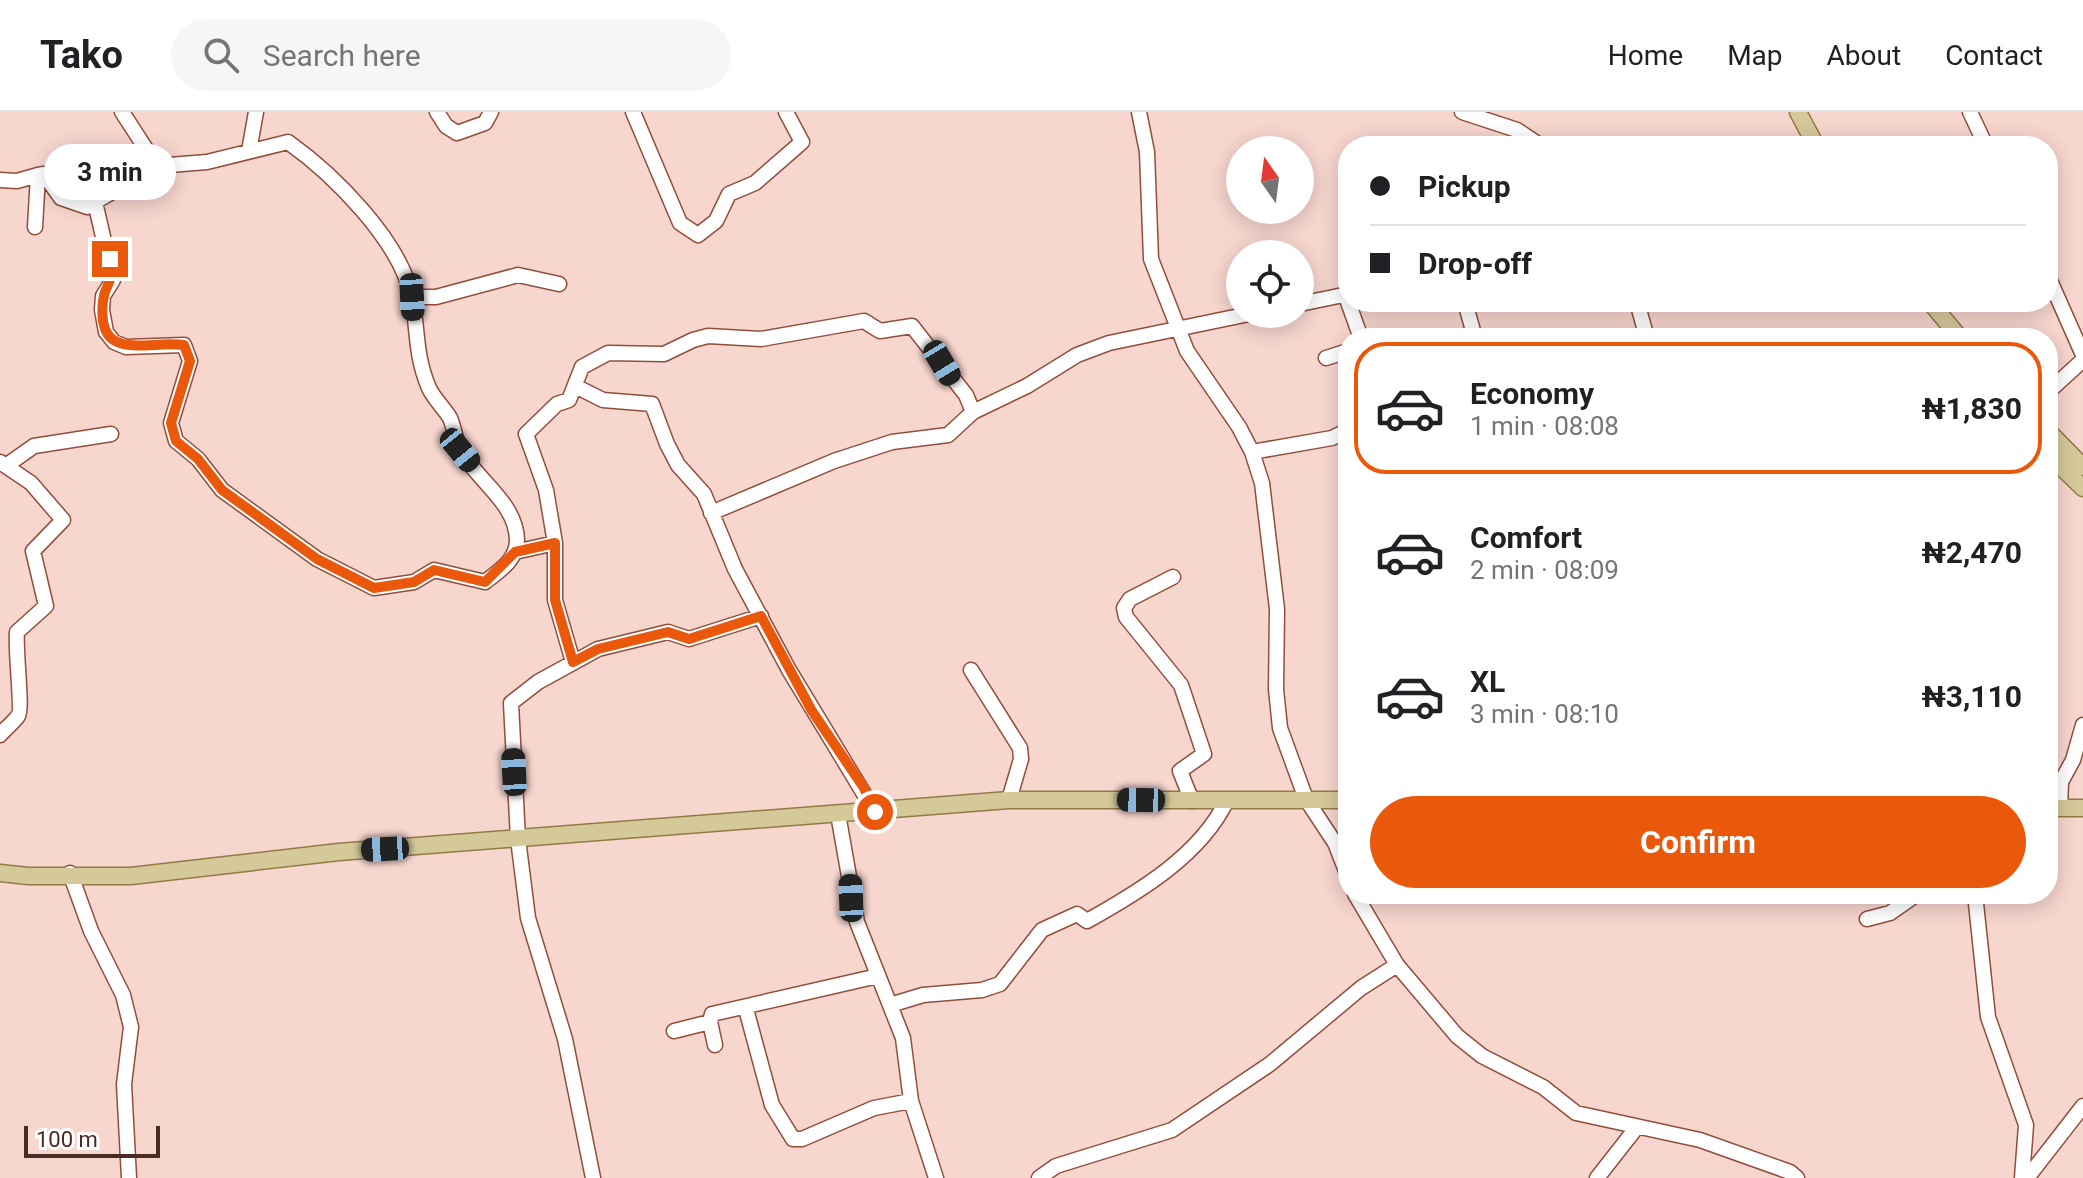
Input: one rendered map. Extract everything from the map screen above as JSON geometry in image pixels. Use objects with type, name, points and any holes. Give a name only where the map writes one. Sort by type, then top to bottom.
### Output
[{"type":"main road","points":[[1798,112],[1807,136]]},
{"type":"main road","points":[[2058,441],[2083,467]]},
{"type":"main road","points":[[2058,464],[2083,488]]},
{"type":"main road","points":[[0,873],[131,876],[339,852],[1009,800],[1338,800]]},
{"type":"main road","points":[[2058,808],[2083,808]]},
{"type":"street","points":[[122,112],[157,166]]},
{"type":"street","points":[[249,151],[256,112]]},
{"type":"street","points":[[437,112],[446,126],[457,133],[485,123],[491,112]]},
{"type":"street","points":[[633,112],[680,223],[698,235],[716,221],[729,194],[755,183],[802,142],[786,112]]},
{"type":"street","points":[[1139,112],[1147,152],[1151,259],[1202,378],[1239,427],[1252,452],[1262,483],[1277,609],[1276,689],[1280,728],[1306,799],[1338,851]]},
{"type":"street","points":[[1462,112],[1517,130],[1526,136]]},
{"type":"street","points":[[1970,112],[1981,136]]},
{"type":"street","points":[[0,180],[17,181],[44,174],[50,186],[68,202],[87,207],[157,166],[207,162],[288,142],[315,162],[376,228],[412,297],[414,337],[430,389],[451,420],[460,450],[513,523],[515,552]]},
{"type":"street","points":[[35,227],[38,175]]},
{"type":"street","points":[[95,202],[113,280],[103,296],[106,332],[114,342],[126,347],[184,345],[190,361],[171,423],[176,441],[239,504],[317,559],[374,588],[414,582],[434,570],[485,582],[515,552],[555,543]]},
{"type":"street","points":[[412,297],[436,297],[518,275],[559,284]]},
{"type":"street","points":[[1314,302],[1338,299]]},
{"type":"street","points":[[2058,299],[2083,358],[2058,382]]},
{"type":"street","points":[[711,513],[878,447],[948,435],[973,412],[1027,386],[1077,355],[1109,343],[1226,319]]},
{"type":"street","points":[[573,662],[555,600],[555,543],[546,490],[526,434],[557,404],[569,400],[577,387],[582,367],[608,353],[664,354],[708,336],[761,339],[864,321],[880,331],[912,326],[966,395],[973,412]]},
{"type":"street","points":[[1326,358],[1338,354]]},
{"type":"street","points":[[577,387],[603,400],[652,404],[678,465],[704,494],[735,569],[812,711],[864,788],[875,812]]},
{"type":"street","points":[[0,735],[20,715],[22,701],[15,676],[17,632],[46,606],[33,551],[63,520],[31,483],[3,464],[34,446],[111,434]]},
{"type":"street","points":[[1252,452],[1338,435]]},
{"type":"street","points":[[1173,577],[1130,599],[1124,608],[1126,617],[1181,685],[1204,754],[1180,771],[1192,801]]},
{"type":"street","points":[[593,1178],[565,1039],[528,918],[518,839],[511,703],[598,649],[668,632],[689,639],[761,616]]},
{"type":"street","points":[[971,670],[1020,748],[1021,759],[1009,800]]},
{"type":"street","points":[[2058,793],[2073,760],[2083,725]]},
{"type":"street","points":[[890,1005],[923,995],[982,990],[1000,984],[1042,930],[1077,914],[1087,921],[1122,901],[1185,855],[1218,820],[1227,800]]},
{"type":"street","points":[[838,814],[857,922],[903,1038],[911,1101],[936,1178]]},
{"type":"street","points":[[70,873],[91,931],[123,995],[131,1027],[124,1084],[128,1178]]},
{"type":"street","points":[[1361,904],[1397,965],[1457,1036],[1482,1056],[1543,1087],[1576,1113],[1700,1140],[1790,1172],[1797,1178]]},
{"type":"street","points":[[1867,919],[1890,913],[1903,904]]},
{"type":"street","points":[[1976,904],[1988,1017],[2026,1125],[2024,1178]]},
{"type":"street","points":[[1039,1178],[1056,1166],[1172,1130],[1270,1064],[1361,988],[1397,965]]},
{"type":"street","points":[[715,1045],[710,1022],[712,1014],[746,1009],[878,976]]},
{"type":"street","points":[[746,1009],[772,1105],[793,1139],[802,1139],[874,1108],[911,1101]]},
{"type":"street","points":[[674,1031],[710,1022]]},
{"type":"street","points":[[2024,1178],[2083,1106]]},
{"type":"street","points":[[1597,1178],[1637,1127]]},
{"type":"route","points":[[110,259],[113,280],[103,296],[102,310],[106,332],[114,342],[126,347],[170,343],[184,345],[190,361],[171,423],[176,441],[198,459],[222,490],[239,504],[317,559],[374,588],[393,588],[414,582],[434,570],[485,582],[515,552],[555,543],[555,600],[573,662],[598,649],[668,632],[689,639],[761,616],[812,711],[864,788],[875,812]]}]
